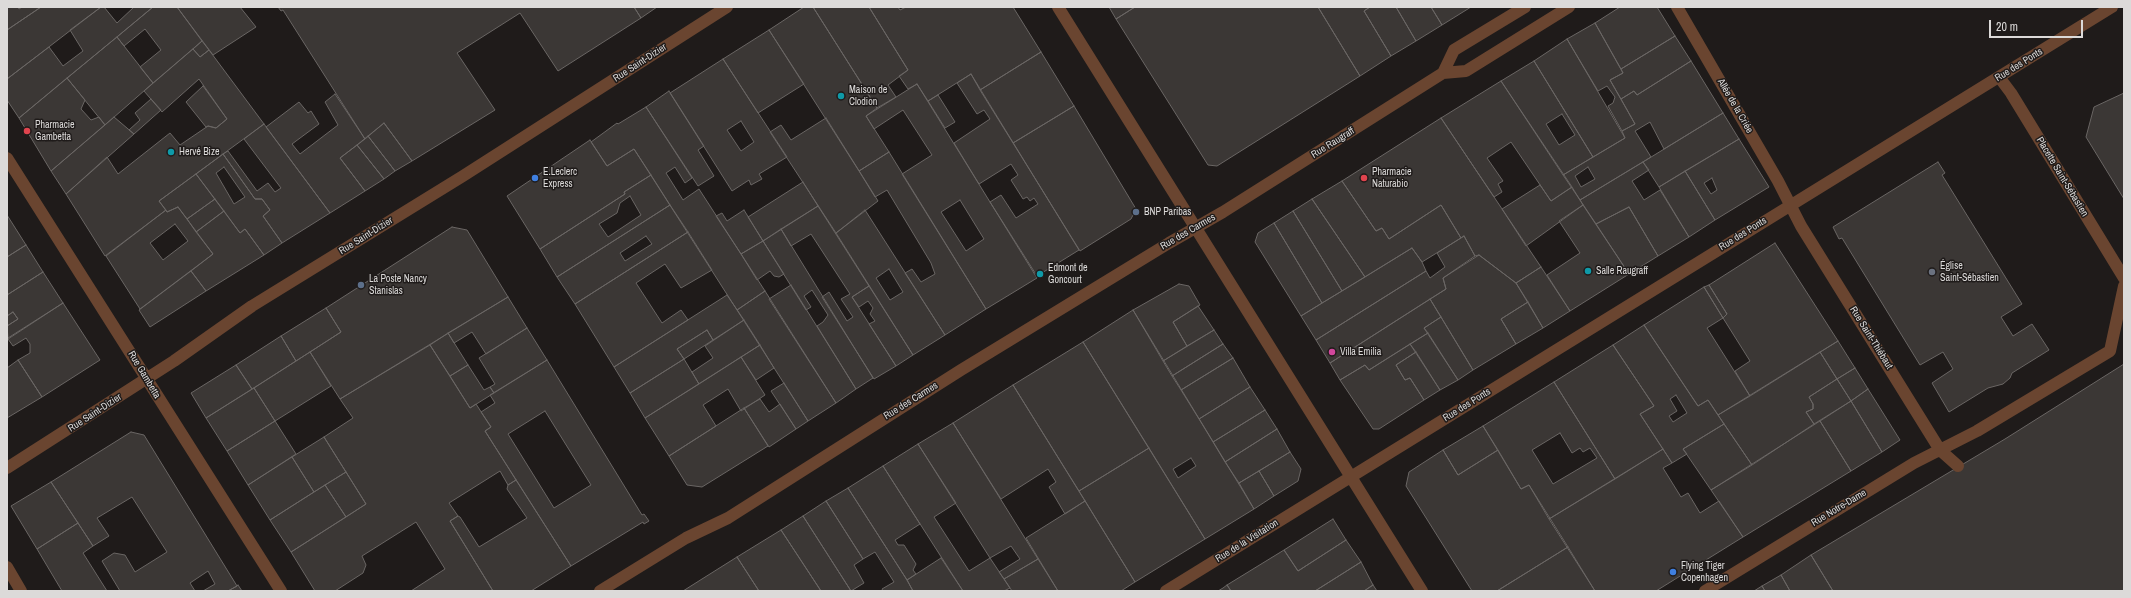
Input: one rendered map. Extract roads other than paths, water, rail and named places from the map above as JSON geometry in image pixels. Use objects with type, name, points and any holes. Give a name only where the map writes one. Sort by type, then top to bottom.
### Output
[{"type":"street","name":"Rue Saint-Dizier","points":[[7,468],[147,379],[252,306],[463,176],[727,7]]},
{"type":"street","points":[[1058,7],[1422,591]]},
{"type":"street","points":[[1443,73],[1454,50],[1525,7]]},
{"type":"street","name":"Rue Raugraff","points":[[1223,212],[1443,73],[1466,71],[1569,7]]},
{"type":"street","name":"Allée de la Criée","points":[[1678,7],[1791,205]]},
{"type":"street","name":"Rue des Ponts","points":[[1351,477],[2112,7]]},
{"type":"street","name":"Placette Saint-Sébastien","points":[[1999,77],[2011,93],[2124,278]]},
{"type":"street","name":"Rue Gambetta","points":[[7,158],[281,591]]},
{"type":"street","name":"Rue Saint-Thiébaut","points":[[1791,205],[1801,226],[1940,450],[1958,466]]},
{"type":"street","name":"Rue des Carmes","points":[[600,591],[686,538],[728,518],[962,370],[1195,227],[1223,212]]},
{"type":"street","name":"Rue Notre-Dame","points":[[1705,591],[1894,474],[1976,431],[2110,351],[2124,286]]},
{"type":"street","name":"Rue de la Visitation","points":[[1166,591],[1351,477]]},
{"type":"street","points":[[7,567],[21,591]]},
{"type":"place","name":"Maison de Clodion","points":[[841,96]]},
{"type":"place","name":"Pharmacie Gambetta","points":[[27,131]]},
{"type":"place","name":"Hervé Bize","points":[[171,152]]},
{"type":"place","name":"E.Leclerc Express","points":[[535,178]]},
{"type":"place","name":"Pharmacie Naturabio","points":[[1364,178]]},
{"type":"place","name":"BNP Paribas","points":[[1136,212]]},
{"type":"place","name":"Salle Raugraff","points":[[1588,271]]},
{"type":"place","name":"Église Saint-Sébastien","points":[[1932,272]]},
{"type":"place","name":"Edmont de Goncourt","points":[[1040,274]]},
{"type":"place","name":"La Poste Nancy Stanislas","points":[[361,285]]},
{"type":"place","name":"Villa Emilia","points":[[1332,352]]},
{"type":"place","name":"Flying Tiger Copenhagen","points":[[1673,572]]}]
